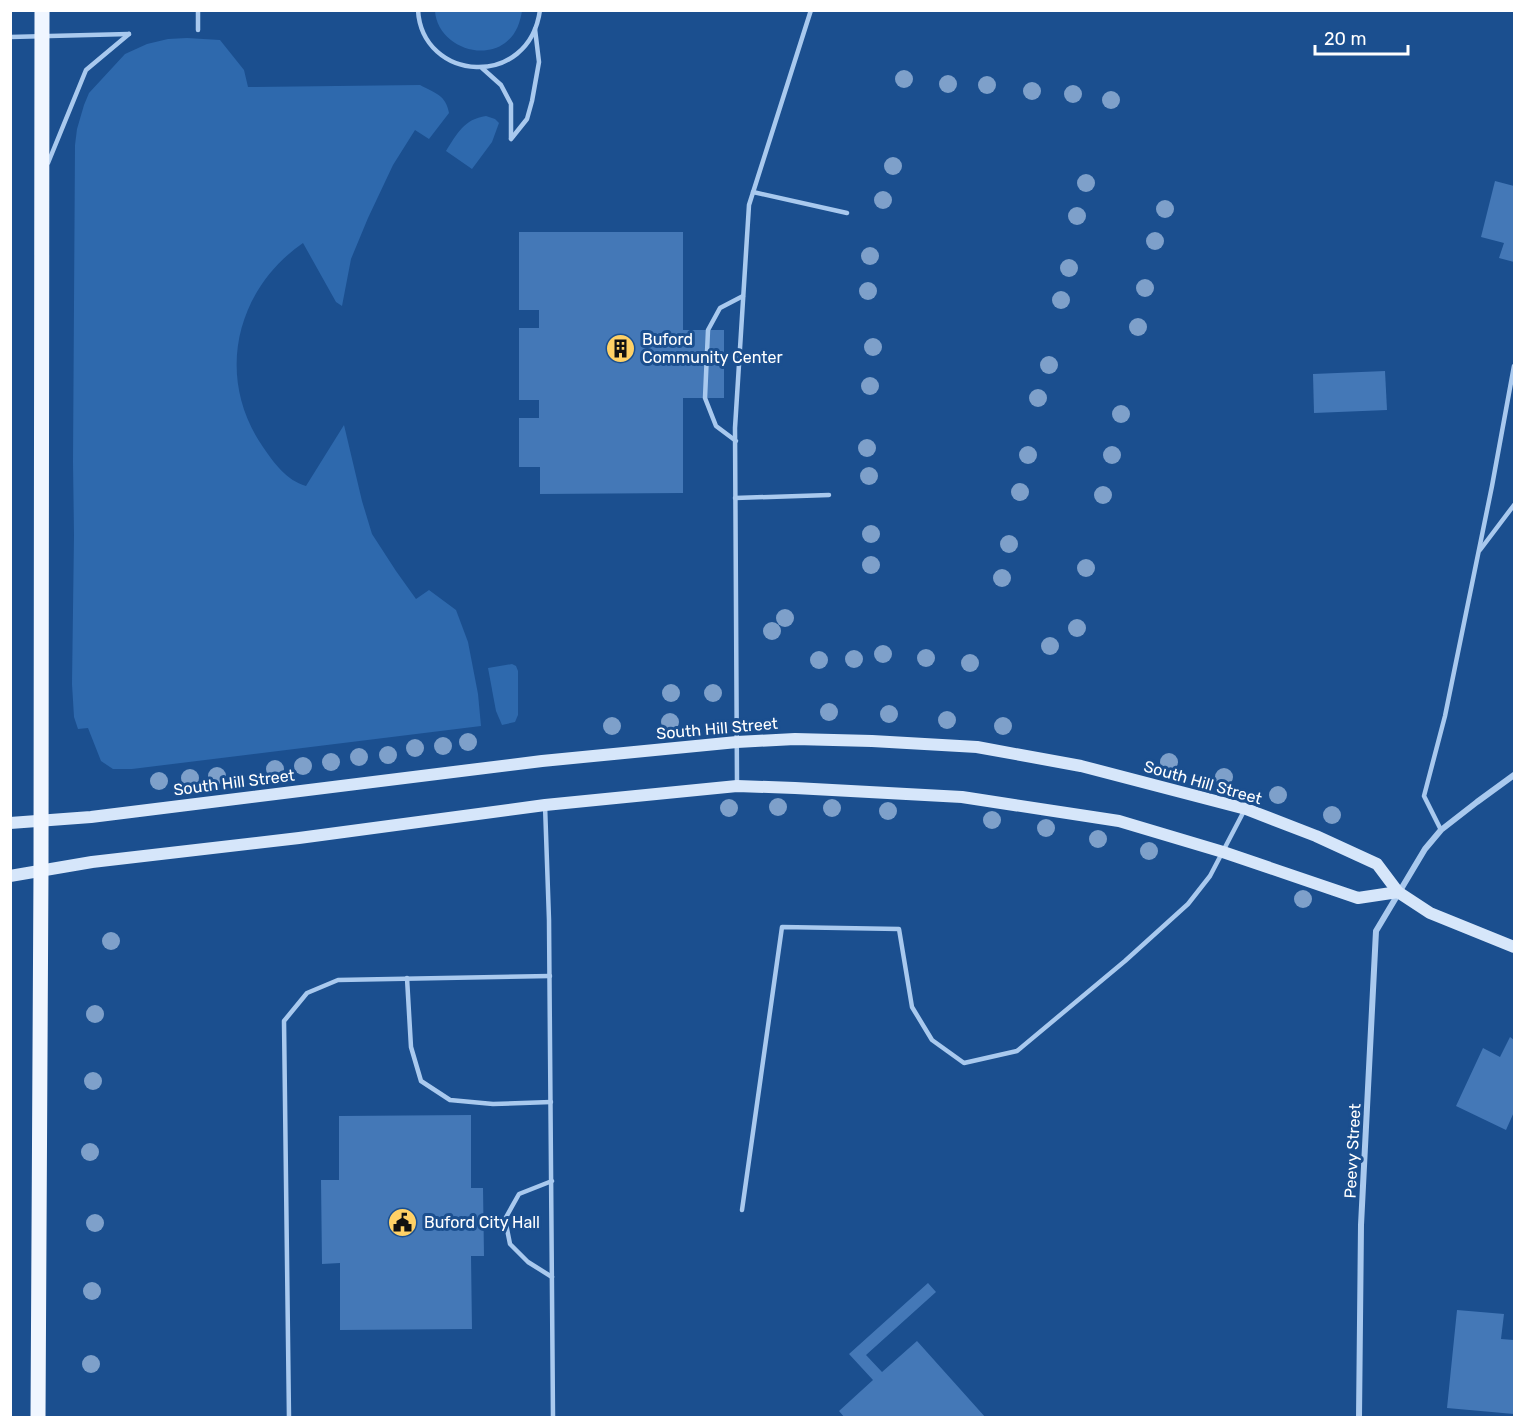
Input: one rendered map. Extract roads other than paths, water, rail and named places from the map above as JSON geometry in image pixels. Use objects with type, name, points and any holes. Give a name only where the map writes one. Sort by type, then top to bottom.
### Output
[{"type":"main road","points":[[38,1418],[42,10]]},
{"type":"street","name":"South Hill Street","points":[[10,823],[91,817],[542,761],[736,742],[795,739],[977,747],[1081,766],[1246,809],[1316,836],[1377,864],[1398,892],[1430,913],[1515,947]]},
{"type":"street","name":"Peevy Street","points":[[1359,1418],[1361,1225],[1376,931],[1425,849],[1441,830],[1515,775]]},
{"type":"street","points":[[10,876],[92,862],[545,806],[737,786],[962,797],[1119,821],[1223,852],[1358,898],[1398,892]]},
{"type":"lane","points":[[198,10],[198,30]]},
{"type":"lane","points":[[418,10],[419,21],[427,40],[441,56],[460,65],[482,68],[500,64],[517,55],[530,40],[538,23],[540,10]]},
{"type":"lane","points":[[737,786],[735,441],[749,205],[811,10]]},
{"type":"lane","points":[[482,68],[501,85],[511,105],[511,139],[527,119],[532,101],[539,62],[535,29]]},
{"type":"lane","points":[[10,37],[129,34],[86,70],[41,183]]},
{"type":"lane","points":[[753,192],[847,213]]},
{"type":"lane","points":[[735,441],[716,426],[705,398],[708,330],[720,309],[743,296]]},
{"type":"lane","points":[[1441,830],[1424,796],[1452,685],[1515,366]]},
{"type":"lane","points":[[735,498],[829,495]]},
{"type":"lane","points":[[1479,551],[1515,505]]},
{"type":"lane","points":[[545,806],[550,976],[553,1418]]},
{"type":"lane","points":[[742,1210],[782,927],[899,929],[912,1007],[932,1040],[964,1063],[1017,1051],[1125,961],[1188,904],[1209,876],[1246,809]]},
{"type":"lane","points":[[289,1418],[284,1021],[307,993],[338,980],[550,976]]},
{"type":"lane","points":[[407,978],[411,1047],[421,1081],[450,1100],[493,1104],[551,1102]]},
{"type":"lane","points":[[552,1181],[519,1194],[505,1218],[510,1244],[528,1262],[552,1277]]},
{"type":"place","name":"Buford Community Center","points":[[621,348]]},
{"type":"place","name":"Buford City Hall","points":[[403,1222]]}]
